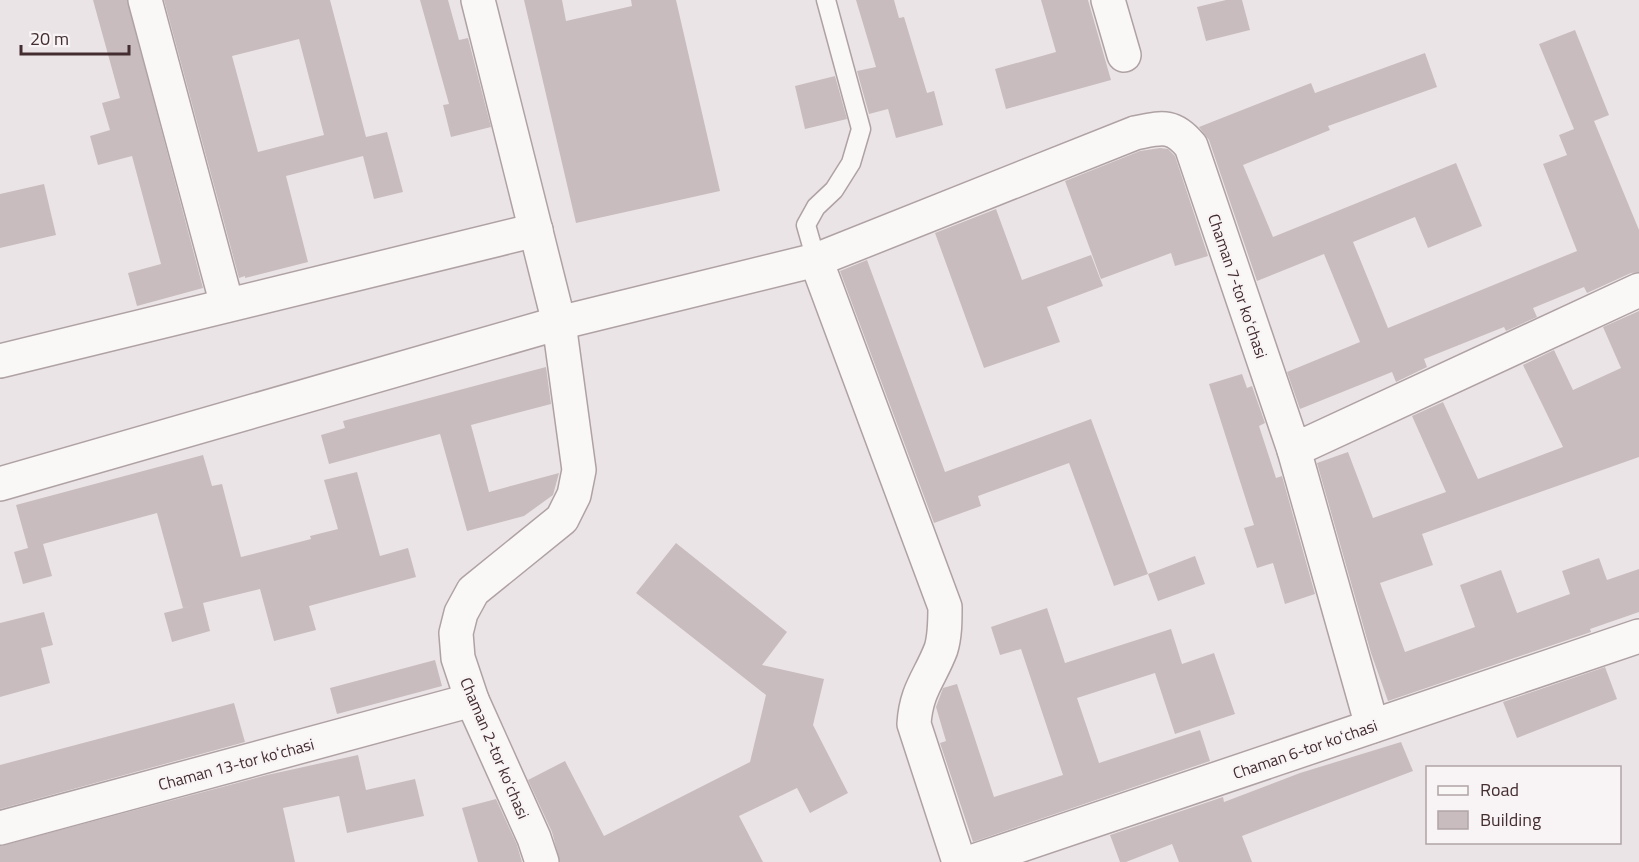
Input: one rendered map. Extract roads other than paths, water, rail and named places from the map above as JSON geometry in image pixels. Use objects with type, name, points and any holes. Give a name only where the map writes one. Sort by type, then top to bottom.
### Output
[{"type":"street","points":[[145,0],[227,305]]},
{"type":"street","name":"Chaman 2-tor koʻchasi","points":[[478,0],[559,323],[579,470],[574,495],[562,519],[473,591],[465,603],[456,633],[457,650],[472,700],[534,838],[542,862]]},
{"type":"street","points":[[1108,0],[1124,55]]},
{"type":"street","name":"Chaman 7-tor koʻchasi","points":[[0,484],[559,323],[816,260],[1135,133],[1162,128],[1181,134],[1191,146],[1294,450],[1372,726]]},
{"type":"street","points":[[0,361],[536,230]]},
{"type":"street","points":[[816,260],[945,607],[946,625],[941,647],[920,690],[914,724],[959,862]]},
{"type":"street","points":[[1294,450],[1639,290]]},
{"type":"street","name":"Chaman 6-tor koʻchasi","points":[[971,862],[1639,636]]},
{"type":"street","name":"Chaman 13-tor koʻchasi","points":[[0,828],[472,700]]},
{"type":"lane","points":[[816,260],[806,225],[816,207],[834,190],[851,163],[861,129],[826,0]]}]
